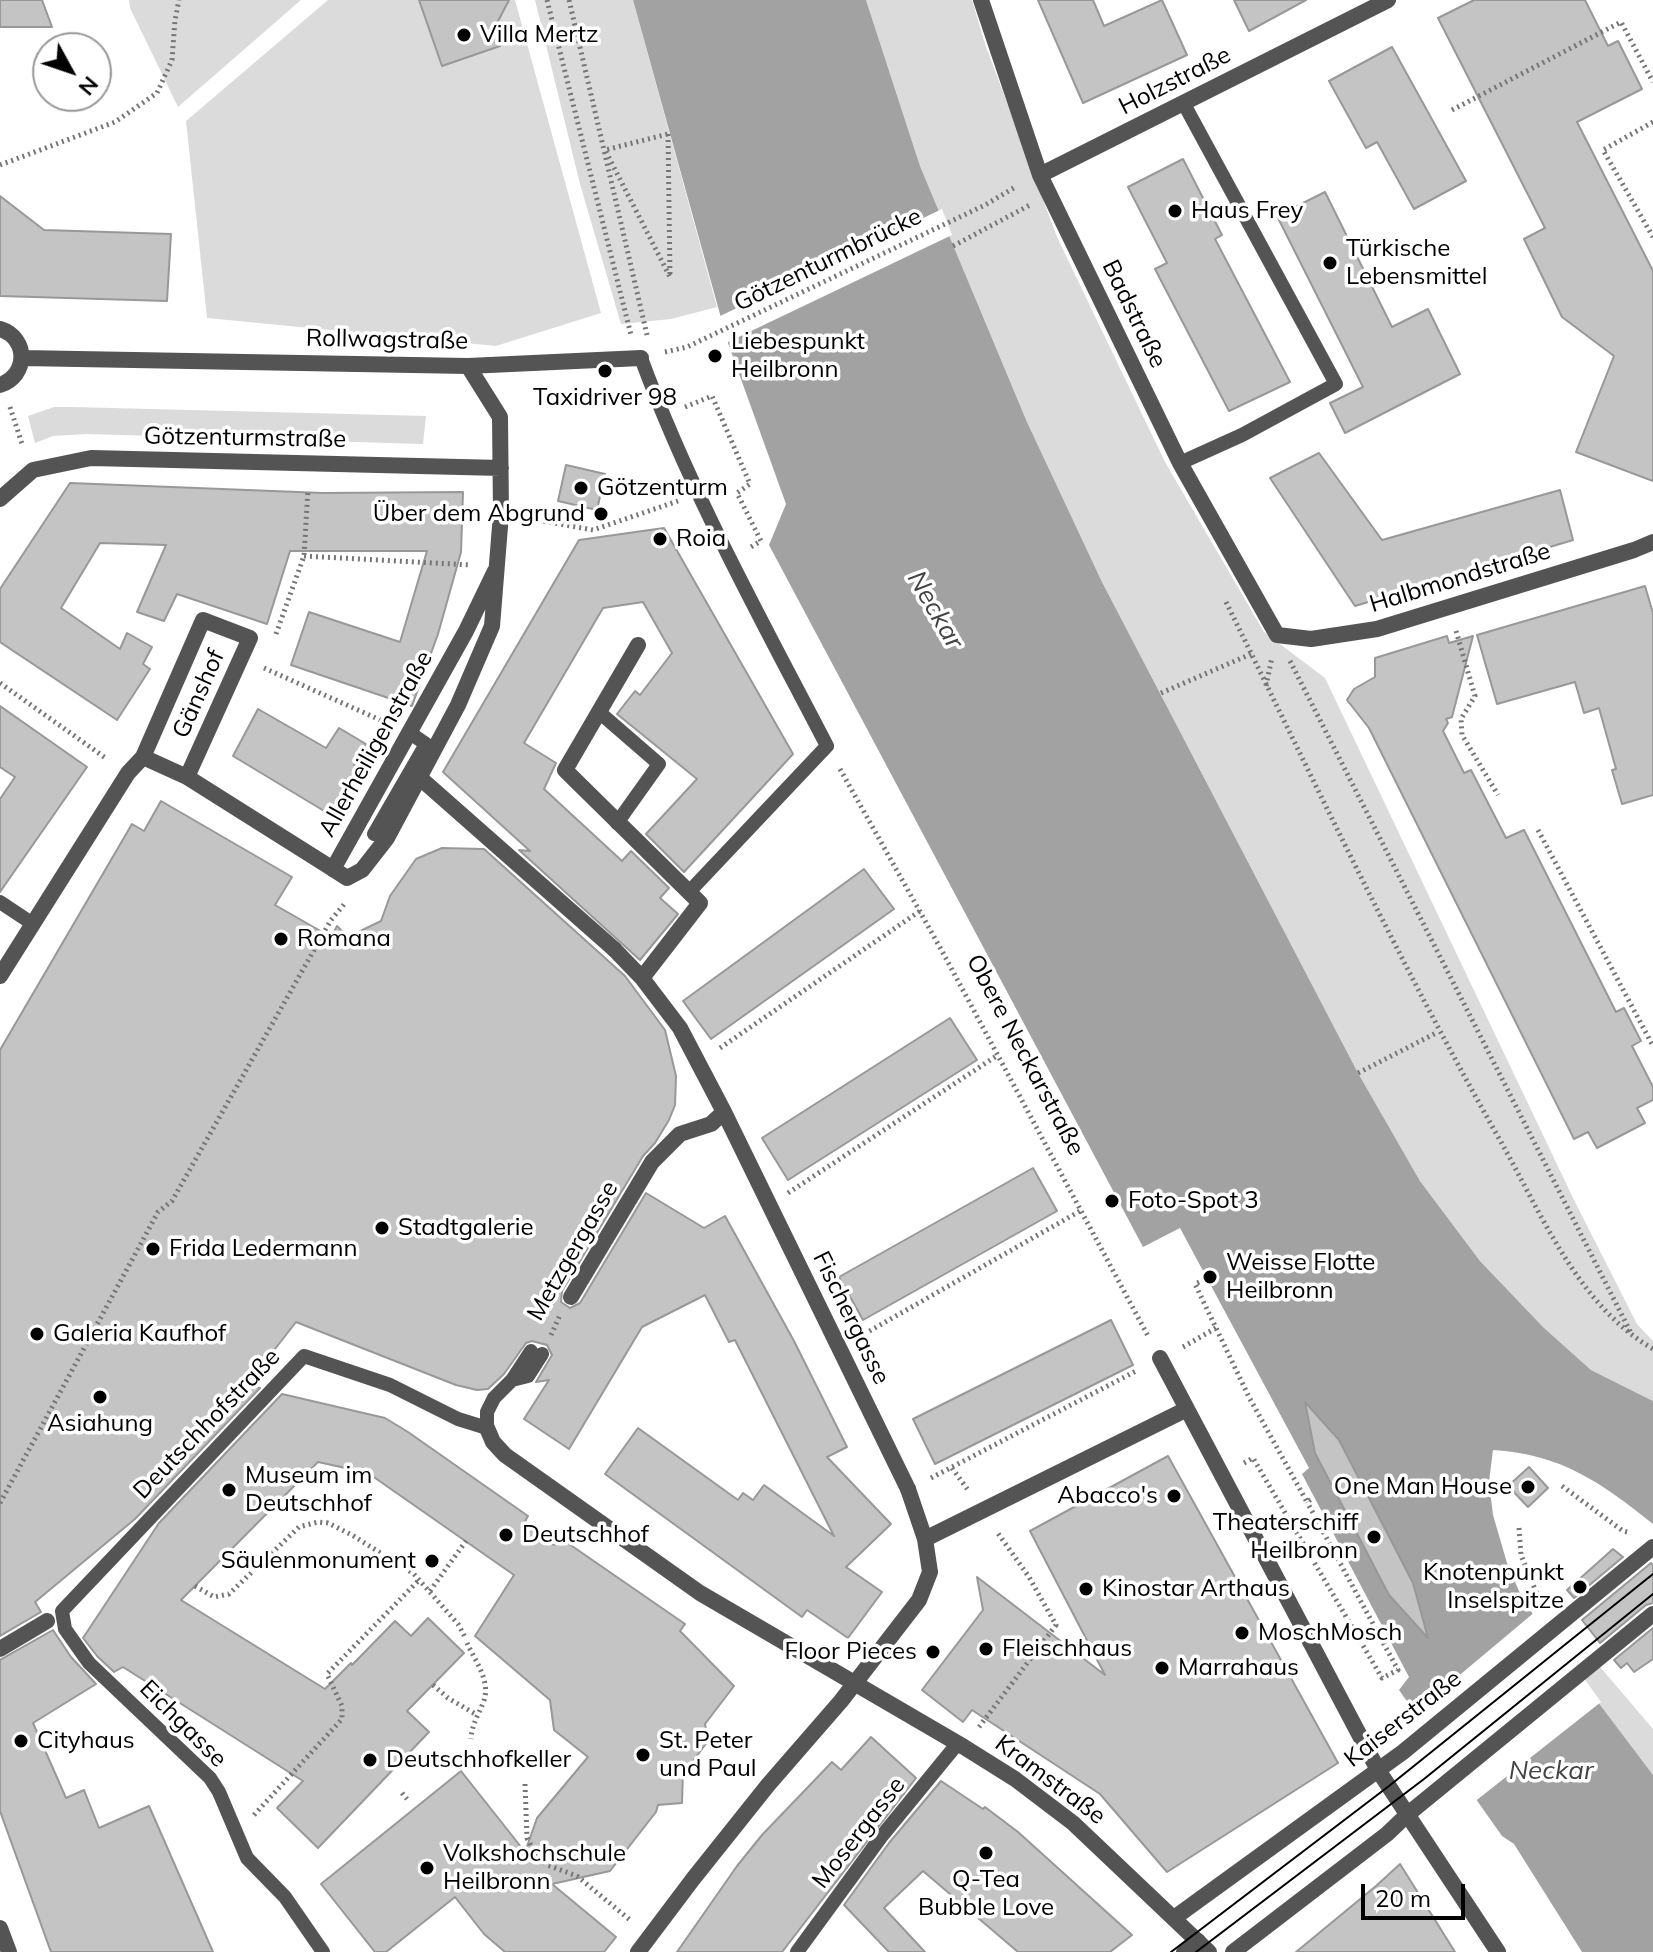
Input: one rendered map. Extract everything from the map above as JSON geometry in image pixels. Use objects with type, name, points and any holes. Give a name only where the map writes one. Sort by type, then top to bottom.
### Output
[{"type":"street","name":"Badstraße","points":[[981,0],[1040,175],[1180,463],[1277,635]]},
{"type":"street","name":"Holzstraße","points":[[1040,175],[1388,0]]},
{"type":"street","points":[[0,329],[15,337],[21,347],[22,358],[18,374],[3,385]]},
{"type":"street","name":"Rollwagstraße","points":[[22,358],[468,366],[641,358]]},
{"type":"street","name":"Allerheiligenstraße","points":[[468,366],[500,417],[501,514],[492,626],[458,705],[387,838],[362,870],[347,878],[333,869],[466,631],[496,569]]},
{"type":"street","name":"Götzenturmstraße","points":[[0,499],[33,470],[91,458],[501,468]]},
{"type":"street","name":"Halbmondstraße","points":[[1277,635],[1311,639],[1354,634],[1653,542]]},
{"type":"street","name":"Gänshof","points":[[143,757],[203,620],[250,638],[187,777]]},
{"type":"street","points":[[638,645],[565,770],[700,903],[642,978]]},
{"type":"street","points":[[0,976],[128,773],[143,757],[187,777],[333,869]]},
{"type":"street","name":"Fischergasse","points":[[420,778],[614,949],[642,978],[680,1028],[908,1489],[925,1539],[930,1572],[919,1600],[768,1785],[638,1952]]},
{"type":"street","name":"Metzgergasse","points":[[571,1297],[652,1162],[680,1134],[711,1124],[724,1112]]},
{"type":"street","points":[[1160,1358],[1378,1770],[1498,1952]]},
{"type":"street","points":[[925,1539],[1187,1409]]},
{"type":"street","points":[[487,1428],[493,1442],[505,1455],[700,1593],[854,1683]]},
{"type":"street","name":"Kaiserstraße","points":[[1174,1918],[1403,1752],[1653,1547]]},
{"type":"street","points":[[1233,1952],[1387,1834],[1653,1614]]},
{"type":"street","points":[[0,1649],[47,1621]]},
{"type":"street","name":"Kramstraße","points":[[854,1683],[961,1745],[1058,1810],[1203,1946]]},
{"type":"street","points":[[0,1928],[9,1952]]},
{"type":"street","points":[[1184,1952],[1203,1946]]},
{"type":"lane","points":[[1180,463],[1242,435],[1336,384],[1184,104]]},
{"type":"lane","points":[[641,358],[662,416],[827,746],[689,892]]},
{"type":"lane","points":[[599,712],[659,764],[617,823]]},
{"type":"lane","points":[[374,834],[426,744],[410,733]]},
{"type":"lane","points":[[0,902],[33,924]]},
{"type":"lane","name":"Metzgergasse","points":[[487,1428],[490,1404],[512,1380],[525,1379],[536,1352]]},
{"type":"lane","name":"Deutschhofstraße","points":[[62,1611],[304,1356],[390,1385],[458,1419],[487,1428]]},
{"type":"lane","name":"Eichgasse","points":[[62,1611],[65,1629],[89,1663],[210,1778],[252,1866],[285,1897],[323,1952]]},
{"type":"lane","name":"Mosergasse","points":[[797,1952],[881,1837],[961,1745]]},
{"type":"path","points":[[0,165],[115,122],[157,93],[172,60],[179,0]]},
{"type":"path","points":[[547,0],[632,338],[641,358]]},
{"type":"path","points":[[569,0],[648,340],[641,358]]},
{"type":"path","points":[[1452,110],[1621,22],[1653,82]]},
{"type":"path","points":[[1653,122],[1603,150],[1653,237]]},
{"type":"path","points":[[668,134],[670,277],[648,235],[605,150],[668,134]]},
{"type":"path","name":"Götzenturmbrücke","points":[[687,347],[985,205],[1040,175]]},
{"type":"path","points":[[953,246],[1031,205]]},
{"type":"path","points":[[3,385],[12,420],[33,470]]},
{"type":"path","points":[[712,396],[750,484],[737,493],[761,541]]},
{"type":"path","points":[[250,638],[276,635],[304,556],[310,464]]},
{"type":"path","points":[[501,514],[593,530],[699,493]]},
{"type":"path","points":[[304,556],[496,569]]},
{"type":"path","points":[[1448,607],[1475,696],[1461,719],[1462,735],[1498,795]]},
{"type":"path","points":[[1277,635],[1634,1338]]},
{"type":"path","points":[[1161,693],[1251,654]]},
{"type":"path","points":[[241,658],[410,733]]},
{"type":"path","points":[[0,683],[128,773]]},
{"type":"path","points":[[1266,687],[1438,1032],[1582,1286],[1634,1338],[1653,1349]]},
{"type":"path","name":"Obere Neckarstraße","points":[[827,746],[920,911],[1160,1358]]},
{"type":"path","points":[[1538,830],[1653,1046]]},
{"type":"path","points":[[0,1503],[158,1212],[172,1201],[331,920],[349,899]]},
{"type":"path","points":[[698,1063],[920,911]]},
{"type":"path","points":[[1358,1073],[1438,1032]]},
{"type":"path","points":[[769,1205],[998,1055]]},
{"type":"path","points":[[839,1348],[1080,1211]]},
{"type":"path","points":[[1210,1277],[1195,1284],[1249,1397],[1310,1500],[1398,1670],[1382,1678],[1253,1458],[1222,1475]]},
{"type":"path","name":"Metzgergasse","points":[[536,1352],[571,1297]]},
{"type":"path","points":[[1199,1339],[1216,1328]]},
{"type":"path","points":[[908,1489],[1160,1358]]},
{"type":"path","points":[[952,1468],[1029,1577],[1056,1625],[961,1745]]},
{"type":"path","points":[[1562,1486],[1623,1531]]},
{"type":"path","points":[[195,1586],[214,1597],[229,1594],[291,1533],[307,1524],[328,1523],[352,1535],[420,1579],[461,1629],[486,1683],[487,1693],[471,1739]]},
{"type":"path","points":[[1519,1528],[1521,1555],[1539,1599]]},
{"type":"path","points":[[430,1591],[466,1541]]},
{"type":"path","points":[[236,1834],[339,1724],[342,1706],[327,1674],[420,1579]]},
{"type":"path","points":[[433,1685],[477,1715]]},
{"type":"path","points":[[525,1784],[527,1838],[537,1857],[547,1865],[577,1876],[650,1936]]},
{"type":"path","points":[[402,1793],[407,1799]]},
{"type":"shaded area","points":[[129,0],[301,0],[178,107],[130,8]]},
{"type":"shaded area","points":[[328,0],[515,0],[601,313],[496,346],[207,318],[186,121]]},
{"type":"shaded area","points":[[535,0],[633,0],[717,307],[671,319],[621,324],[580,184]]},
{"type":"shaded area","points":[[866,0],[972,0],[985,44],[1057,237],[1165,462],[1264,632],[1325,678],[1574,1200],[1637,1324],[1653,1341],[1653,1401],[1591,1370],[1543,1327],[1480,1261],[1420,1181],[1358,1073],[1102,582],[1027,422],[920,166]]},
{"type":"shaded area","points":[[54,407],[426,416],[423,444],[88,434],[53,436],[35,443],[28,416]]},
{"type":"shaded area","points":[[1590,1655],[1653,1729],[1653,1775],[1572,1670]]},
{"type":"water","name":"Neckar","points":[[633,0],[866,0],[920,166],[1027,422],[1102,582],[1358,1073],[1420,1181],[1480,1261],[1543,1327],[1591,1370],[1653,1401],[1653,1524],[1598,1484],[1540,1457],[1493,1450],[1489,1482],[1493,1515],[1519,1591],[1538,1623],[1653,1775],[1653,1952],[1582,1952],[1514,1844],[1502,1836],[1399,1690],[1409,1677],[1302,1474],[1309,1468],[1180,1228],[1143,1247],[769,545],[786,504],[728,343]]},
{"type":"pier","points":[[942,209],[952,235],[724,344],[716,318]]},
{"type":"pier","points":[[1536,1611],[1601,1702],[1473,1803],[1412,1715]]},
{"type":"building","points":[[0,0],[42,0],[52,27],[0,27]]},
{"type":"building","name":"Villa Mertz","points":[[419,0],[509,0],[494,29],[500,46],[442,66]]},
{"type":"building","points":[[1038,0],[1093,0],[1104,26],[1162,0],[1187,55],[1083,103]]},
{"type":"building","points":[[1234,0],[1306,0],[1249,31]]},
{"type":"building","points":[[1474,0],[1585,0],[1608,46],[1618,41],[1642,89],[1577,122],[1653,271],[1653,481],[1576,452],[1614,356],[1562,317],[1524,239],[1545,228],[1438,18]]},
{"type":"building","points":[[1392,47],[1466,181],[1414,209],[1377,142],[1366,148],[1329,81]]},
{"type":"building","points":[[1183,159],[1222,235],[1215,239],[1290,382],[1229,411],[1155,269],[1167,263],[1128,187]]},
{"type":"building","name":"Türkische Lebensmittel","points":[[1325,192],[1392,327],[1428,309],[1460,374],[1345,433],[1330,403],[1363,387],[1277,216]]},
{"type":"building","points":[[0,196],[44,230],[171,234],[167,301],[0,296]]},
{"type":"building","points":[[1319,453],[1382,540],[1560,490],[1573,540],[1355,606],[1270,478]]},
{"type":"building","name":"Götzenturm","points":[[566,465],[605,474],[597,510],[558,501]]},
{"type":"building","points":[[70,483],[323,493],[463,492],[461,552],[438,634],[412,706],[291,665],[309,612],[400,642],[427,551],[290,551],[267,624],[177,594],[164,621],[137,612],[166,545],[100,543],[61,608],[120,649],[127,633],[152,647],[143,664],[150,669],[117,720],[0,642],[0,589]]},
{"type":"building","points":[[664,528],[793,754],[684,872],[646,834],[697,779],[617,714],[635,691],[640,695],[672,653],[643,602],[603,608],[524,743],[556,763],[544,789],[622,861],[631,851],[669,888],[660,898],[678,914],[640,960],[519,850],[530,851],[443,772],[579,540]]},
{"type":"building","points":[[1645,586],[1653,613],[1653,795],[1622,804],[1599,708],[1584,713],[1575,682],[1497,704],[1477,635]]},
{"type":"building","points":[[1447,636],[1449,643],[1473,636],[1452,717],[1446,719],[1448,723],[1443,731],[1464,773],[1471,770],[1506,838],[1524,830],[1616,1012],[1624,1008],[1641,1041],[1632,1046],[1653,1087],[1653,1100],[1637,1108],[1645,1123],[1597,1148],[1588,1132],[1574,1139],[1369,728],[1347,700],[1354,689],[1375,677],[1375,658]]},
{"type":"building","points":[[0,706],[87,767],[0,892],[0,799],[15,777],[0,767]]},
{"type":"building","points":[[258,709],[326,748],[339,728],[366,744],[354,765],[367,772],[339,820],[233,756]]},
{"type":"building","points":[[161,801],[292,877],[275,905],[331,937],[337,926],[348,937],[381,921],[390,896],[416,859],[442,848],[484,849],[625,976],[665,1030],[676,1076],[675,1105],[669,1120],[643,1156],[562,1291],[561,1302],[570,1308],[580,1303],[646,1193],[704,1228],[725,1216],[794,1341],[847,1447],[827,1457],[891,1524],[846,1567],[882,1592],[848,1638],[807,1610],[802,1617],[605,1474],[638,1428],[738,1500],[743,1493],[753,1500],[764,1485],[834,1536],[735,1340],[729,1342],[705,1295],[642,1327],[569,1449],[524,1419],[549,1380],[536,1382],[552,1355],[547,1345],[532,1341],[526,1343],[504,1374],[488,1389],[477,1390],[456,1385],[296,1322],[247,1385],[260,1388],[135,1519],[35,1602],[41,1612],[0,1636],[0,1050],[132,824],[144,831]]},
{"type":"building","points":[[864,869],[894,909],[711,1039],[683,1001]]},
{"type":"building","points":[[950,1018],[977,1060],[788,1180],[762,1138]]},
{"type":"building","points":[[1033,1168],[1057,1211],[863,1320],[839,1277]]},
{"type":"building","points":[[1111,1320],[1133,1365],[935,1464],[913,1419]]},
{"type":"building","points":[[282,1394],[385,1418],[408,1432],[528,1516],[523,1525],[554,1545],[559,1537],[685,1624],[680,1631],[734,1686],[705,1724],[708,1741],[687,1769],[683,1769],[682,1803],[658,1805],[656,1812],[610,1871],[552,1884],[616,1937],[604,1952],[505,1952],[484,1934],[455,1897],[386,1952],[375,1952],[321,1884],[461,1771],[525,1852],[537,1818],[588,1757],[554,1730],[550,1700],[475,1636],[514,1575],[368,1473],[318,1462],[181,1600],[325,1689],[395,1621],[411,1636],[428,1618],[464,1653],[407,1711],[429,1732],[318,1848],[277,1808],[303,1781],[123,1667],[114,1672],[83,1638],[159,1523]]},
{"type":"building","name":"Theaterschiff Heilbronn","points":[[1305,1402],[1339,1440],[1413,1583],[1428,1638],[1389,1595],[1315,1453]]},
{"type":"building","name":"Marrahaus","points":[[1168,1456],[1338,1763],[1167,1872],[1100,1794],[972,1710],[963,1722],[922,1690],[983,1610],[977,1577],[1105,1675],[1030,1531]]},
{"type":"building","name":"One Man House","points":[[1529,1467],[1548,1488],[1528,1507],[1508,1486]]},
{"type":"building","points":[[1613,1549],[1623,1557],[1574,1598],[1567,1590]]},
{"type":"building","points":[[1651,1563],[1653,1603],[1646,1605],[1600,1643],[1582,1620]]},
{"type":"building","points":[[1653,1628],[1653,1659],[1634,1672],[1627,1663],[1621,1668],[1614,1660]]},
{"type":"building","points":[[53,1630],[71,1657],[96,1684],[33,1723],[66,1798],[84,1790],[99,1828],[149,1806],[213,1952],[51,1952],[0,1811],[0,1660]]},
{"type":"building","points":[[871,1737],[916,1778],[782,1952],[677,1952],[762,1835],[832,1762],[841,1770]]},
{"type":"building","points":[[941,1781],[983,1809],[985,1807],[1018,1832],[1132,1935],[1110,1952],[1018,1952],[923,1871],[884,1908],[925,1952],[889,1952],[844,1905],[889,1843]]},
{"type":"building","points":[[1400,1864],[1455,1952],[1296,1952],[1376,1886]]},
{"type":"tram line","points":[[1171,1952],[1389,1786],[1653,1574]]},
{"type":"tram line","points":[[1196,1952],[1424,1779],[1653,1594]]},
{"type":"place","name":"Villa Mertz","points":[[464,35]]},
{"type":"place","name":"Haus Frey","points":[[1175,211]]},
{"type":"place","name":"Türkische Lebensmittel","points":[[1330,263]]},
{"type":"place","name":"Liebespunkt Heilbronn","points":[[715,356]]},
{"type":"place","name":"Taxidriver 98","points":[[605,371]]},
{"type":"place","name":"Götzenturm","points":[[581,488]]},
{"type":"place","name":"Über dem Abgrund","points":[[601,514]]},
{"type":"place","name":"Roia","points":[[660,539]]},
{"type":"place","name":"Romana","points":[[281,939]]},
{"type":"place","name":"Foto-Spot 3","points":[[1112,1201]]},
{"type":"place","name":"Stadtgalerie","points":[[382,1228]]},
{"type":"place","name":"Frida Ledermann","points":[[153,1249]]},
{"type":"place","name":"Weisse Flotte Heilbronn","points":[[1210,1277]]},
{"type":"place","name":"Galeria Kaufhof","points":[[37,1334]]},
{"type":"place","name":"Asiahung","points":[[100,1397]]},
{"type":"place","name":"One Man House","points":[[1528,1487]]},
{"type":"place","name":"Museum im Deutschhof","points":[[229,1490]]},
{"type":"place","name":"Abacco's","points":[[1174,1496]]},
{"type":"place","name":"Deutschhof","points":[[506,1535]]},
{"type":"place","name":"Theaterschiff Heilbronn","points":[[1374,1537]]},
{"type":"place","name":"Säulenmonument","points":[[432,1561]]},
{"type":"place","name":"Knotenpunkt Inselspitze","points":[[1580,1587]]},
{"type":"place","name":"Kinostar Arthaus","points":[[1086,1589]]},
{"type":"place","name":"MoschMosch","points":[[1242,1633]]},
{"type":"place","name":"Fleischhaus","points":[[986,1649]]},
{"type":"place","name":"Floor Pieces","points":[[933,1652]]},
{"type":"place","name":"Marrahaus","points":[[1162,1668]]},
{"type":"place","name":"Cityhaus","points":[[21,1741]]},
{"type":"place","name":"St. Peter und Paul","points":[[643,1755]]},
{"type":"place","name":"Deutschhofkeller","points":[[370,1760]]},
{"type":"place","name":"Q-Tea Bubble Love","points":[[986,1853]]},
{"type":"place","name":"Volkshochschule Heilbronn","points":[[427,1868]]}]
